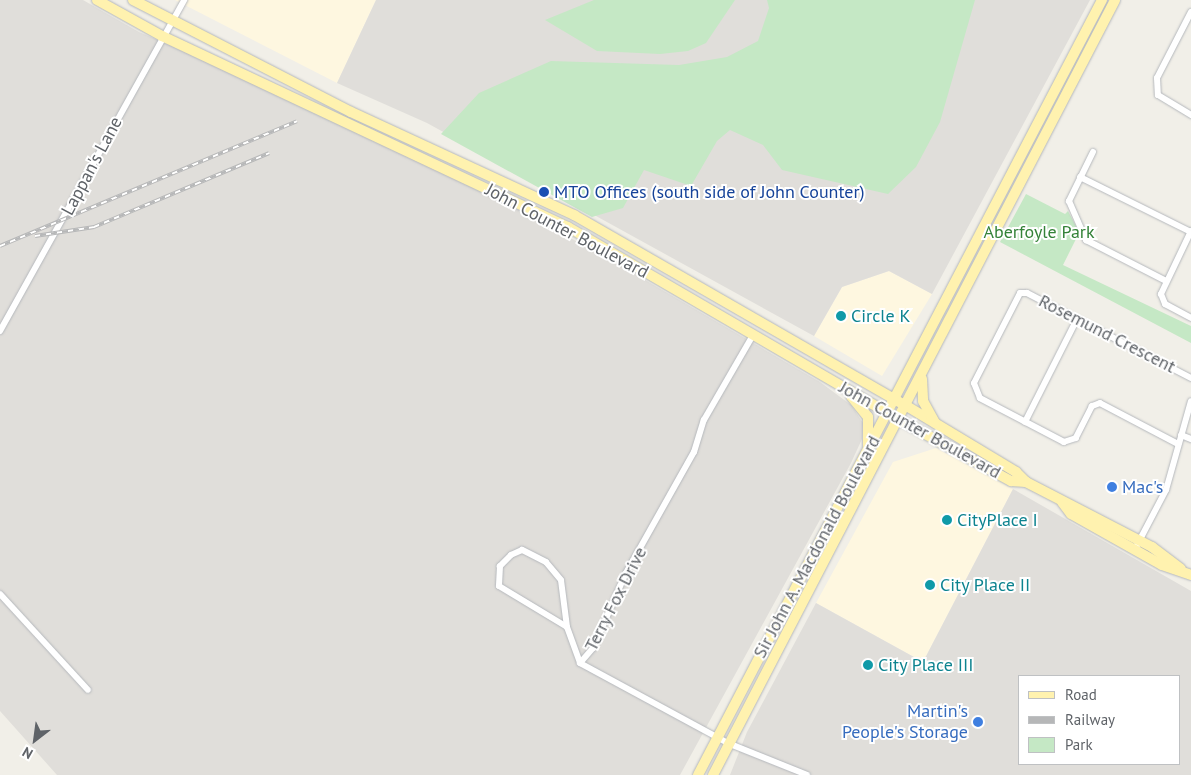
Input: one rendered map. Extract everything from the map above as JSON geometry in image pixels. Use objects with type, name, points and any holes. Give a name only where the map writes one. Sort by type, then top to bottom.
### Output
[{"type":"main road","name":"John Counter Boulevard","points":[[97,0],[162,36],[568,227],[828,377],[893,417],[1011,481],[1026,482]]},
{"type":"main road","name":"John Counter Boulevard","points":[[133,0],[351,112],[574,215],[905,405],[1016,472],[1026,482],[1062,502],[1076,504],[1140,539],[1191,575]]},
{"type":"main road","name":"Sir John A. Macdonald Boulevard","points":[[713,775],[893,417],[896,400],[1102,0]]},
{"type":"main road","name":"Sir John A. Macdonald Boulevard","points":[[698,775],[867,450],[905,405],[1115,0]]},
{"type":"main road","points":[[922,373],[923,401],[936,425]]},
{"type":"main road","points":[[828,377],[858,401],[868,417],[867,450]]},
{"type":"main road","name":"John Counter Boulevard","points":[[1062,502],[1071,514],[1134,549],[1181,569]]},
{"type":"street","name":"Lappan's Lane","points":[[0,331],[162,36],[184,0]]},
{"type":"street","points":[[1191,12],[1157,78],[1158,95],[1191,115]]},
{"type":"street","points":[[1093,152],[1069,201],[1086,240],[1166,282]]},
{"type":"street","points":[[1080,177],[1191,232],[1160,294],[1164,304],[1191,318]]},
{"type":"street","name":"Rosemund Crescent","points":[[1178,444],[1100,403],[1092,406],[1070,442],[1025,422],[980,398],[976,376],[1020,294],[1077,319],[1191,378]]},
{"type":"street","points":[[1025,422],[1077,319]]},
{"type":"street","name":"Terry Fox Drive","points":[[753,335],[704,420],[694,452],[626,573],[593,648],[580,663],[730,744],[807,775]]},
{"type":"street","points":[[1134,549],[1166,490],[1191,401]]},
{"type":"street","points":[[1181,435],[1191,439]]},
{"type":"street","points":[[567,627],[499,586],[500,566],[510,555],[522,550],[546,562],[561,580],[567,627],[580,663]]},
{"type":"street","points":[[0,594],[88,690]]},
{"type":"shaded area","points":[[0,0],[83,0],[139,32],[381,135],[609,259],[820,382],[851,405],[863,423],[862,439],[851,463],[680,775],[57,775],[0,711]]},
{"type":"shaded area","points":[[175,0],[376,0],[337,83]]},
{"type":"shaded area","points":[[376,0],[1090,0],[932,294],[889,271],[842,287],[814,336],[427,123],[337,83]]},
{"type":"shaded area","points":[[889,271],[932,294],[882,376],[814,336],[842,287]]},
{"type":"shaded area","points":[[936,448],[1013,489],[923,662],[816,603],[893,462]]},
{"type":"shaded area","points":[[1013,489],[1191,591],[1191,775],[730,775],[747,732],[816,603],[923,662]]},
{"type":"green space","points":[[594,0],[735,0],[706,43],[688,51],[660,54],[597,51],[545,20]]},
{"type":"green space","points":[[767,0],[975,0],[940,122],[916,167],[888,194],[782,170],[763,145],[730,130],[717,141],[691,186],[644,170],[623,208],[592,217],[441,134],[479,93],[551,61],[679,65],[727,57],[758,41],[769,8]]},
{"type":"green space","name":"Aberfoyle Park","points":[[1026,194],[1065,214],[1068,211],[1076,226],[1078,235],[1063,265],[1191,326],[1191,343],[1000,242]]},
{"type":"railway","points":[[0,246],[297,121]]},
{"type":"railway","points":[[35,236],[94,227],[269,153]]},
{"type":"place","name":"MTO Offices (south side of John Counter)","points":[[544,192]]},
{"type":"place","name":"Circle K","points":[[841,316]]},
{"type":"place","name":"Mac's","points":[[1112,487]]},
{"type":"place","name":"CityPlace I","points":[[947,520]]},
{"type":"place","name":"City Place II","points":[[930,585]]},
{"type":"place","name":"City Place III","points":[[868,665]]},
{"type":"place","name":"Martin's People's Storage","points":[[978,722]]}]
